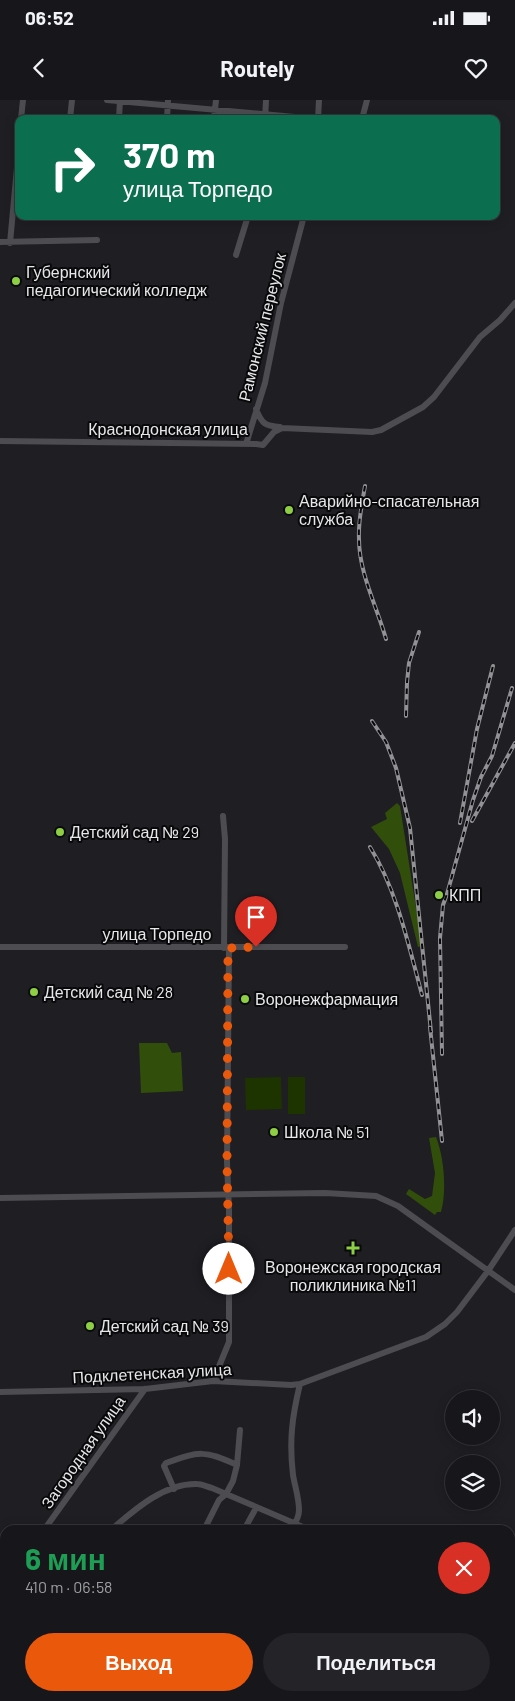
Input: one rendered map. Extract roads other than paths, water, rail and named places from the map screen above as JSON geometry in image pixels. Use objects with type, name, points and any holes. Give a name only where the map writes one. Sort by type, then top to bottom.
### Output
[{"type":"street","points":[[21,115],[23,100]]},
{"type":"street","points":[[70,115],[72,100]]},
{"type":"street","points":[[107,100],[168,103],[251,115]]},
{"type":"street","points":[[119,115],[120,100]]},
{"type":"street","points":[[214,115],[216,100]]},
{"type":"street","points":[[265,115],[266,100]]},
{"type":"street","points":[[318,115],[320,100]]},
{"type":"street","points":[[363,115],[367,100]]},
{"type":"street","points":[[10,243],[15,189]]},
{"type":"street","points":[[236,255],[247,220]]},
{"type":"street","name":"Рамонский переулок","points":[[246,444],[265,382],[281,303],[303,220]]},
{"type":"street","points":[[0,242],[97,240]]},
{"type":"street","points":[[256,409],[264,423],[268,426],[364,433],[381,430],[429,402],[480,337],[500,320],[515,303]]},
{"type":"street","name":"Краснодонская улица","points":[[0,441],[263,445],[274,432],[282,428]]},
{"type":"street","points":[[213,1381],[229,1342],[225,839],[223,816]]},
{"type":"street","name":"улица Торпедо","points":[[0,947],[345,947]]},
{"type":"street","points":[[0,1198],[228,1196],[325,1193],[377,1196],[398,1206],[515,1290]]},
{"type":"street","name":"Подклетенская улица","points":[[0,1392],[144,1389],[213,1381],[300,1384],[426,1337],[445,1324],[457,1312],[488,1271],[515,1230]]},
{"type":"street","points":[[296,1523],[299,1511],[293,1476],[291,1448],[292,1416],[300,1384]]},
{"type":"street","name":"Загородная улица","points":[[48,1525],[144,1389]]},
{"type":"street","points":[[206,1525],[219,1500],[226,1494],[233,1481],[237,1465],[240,1430]]},
{"type":"street","points":[[174,1489],[165,1470],[164,1466],[166,1463],[193,1454],[204,1453],[218,1456],[237,1465]]},
{"type":"street","points":[[117,1525],[146,1502],[165,1492],[198,1484],[300,1525]]},
{"type":"street","points":[[247,1525],[256,1508]]},
{"type":"railway","points":[[365,486],[360,512],[360,552],[365,577],[386,639]]},
{"type":"railway","points":[[406,716],[409,663],[419,632]]},
{"type":"railway","points":[[460,823],[477,729],[493,666]]},
{"type":"railway","points":[[442,1054],[440,938],[443,905],[473,800],[481,777],[492,756],[512,688]]},
{"type":"railway","points":[[372,721],[386,742],[396,768],[410,828],[431,1032]]},
{"type":"railway","points":[[472,821],[515,743]]},
{"type":"railway","points":[[370,847],[395,900],[422,995]]},
{"type":"railway","points":[[430,1027],[442,1141]]},
{"type":"place","name":"Губернский педагогический колледж","points":[[16,281]]},
{"type":"place","name":"Аварийно-спасательная служба","points":[[289,510]]},
{"type":"place","name":"Детский сад № 29","points":[[60,832]]},
{"type":"place","name":"КПП","points":[[439,895]]},
{"type":"place","name":"Детский сад № 28","points":[[34,992]]},
{"type":"place","name":"Воронежфармация","points":[[245,999]]},
{"type":"place","name":"Школа № 51","points":[[274,1132]]},
{"type":"place","name":"Воронежская городская поликлиника №11","points":[[353,1248]]},
{"type":"place","name":"Детский сад № 39","points":[[90,1326]]}]
